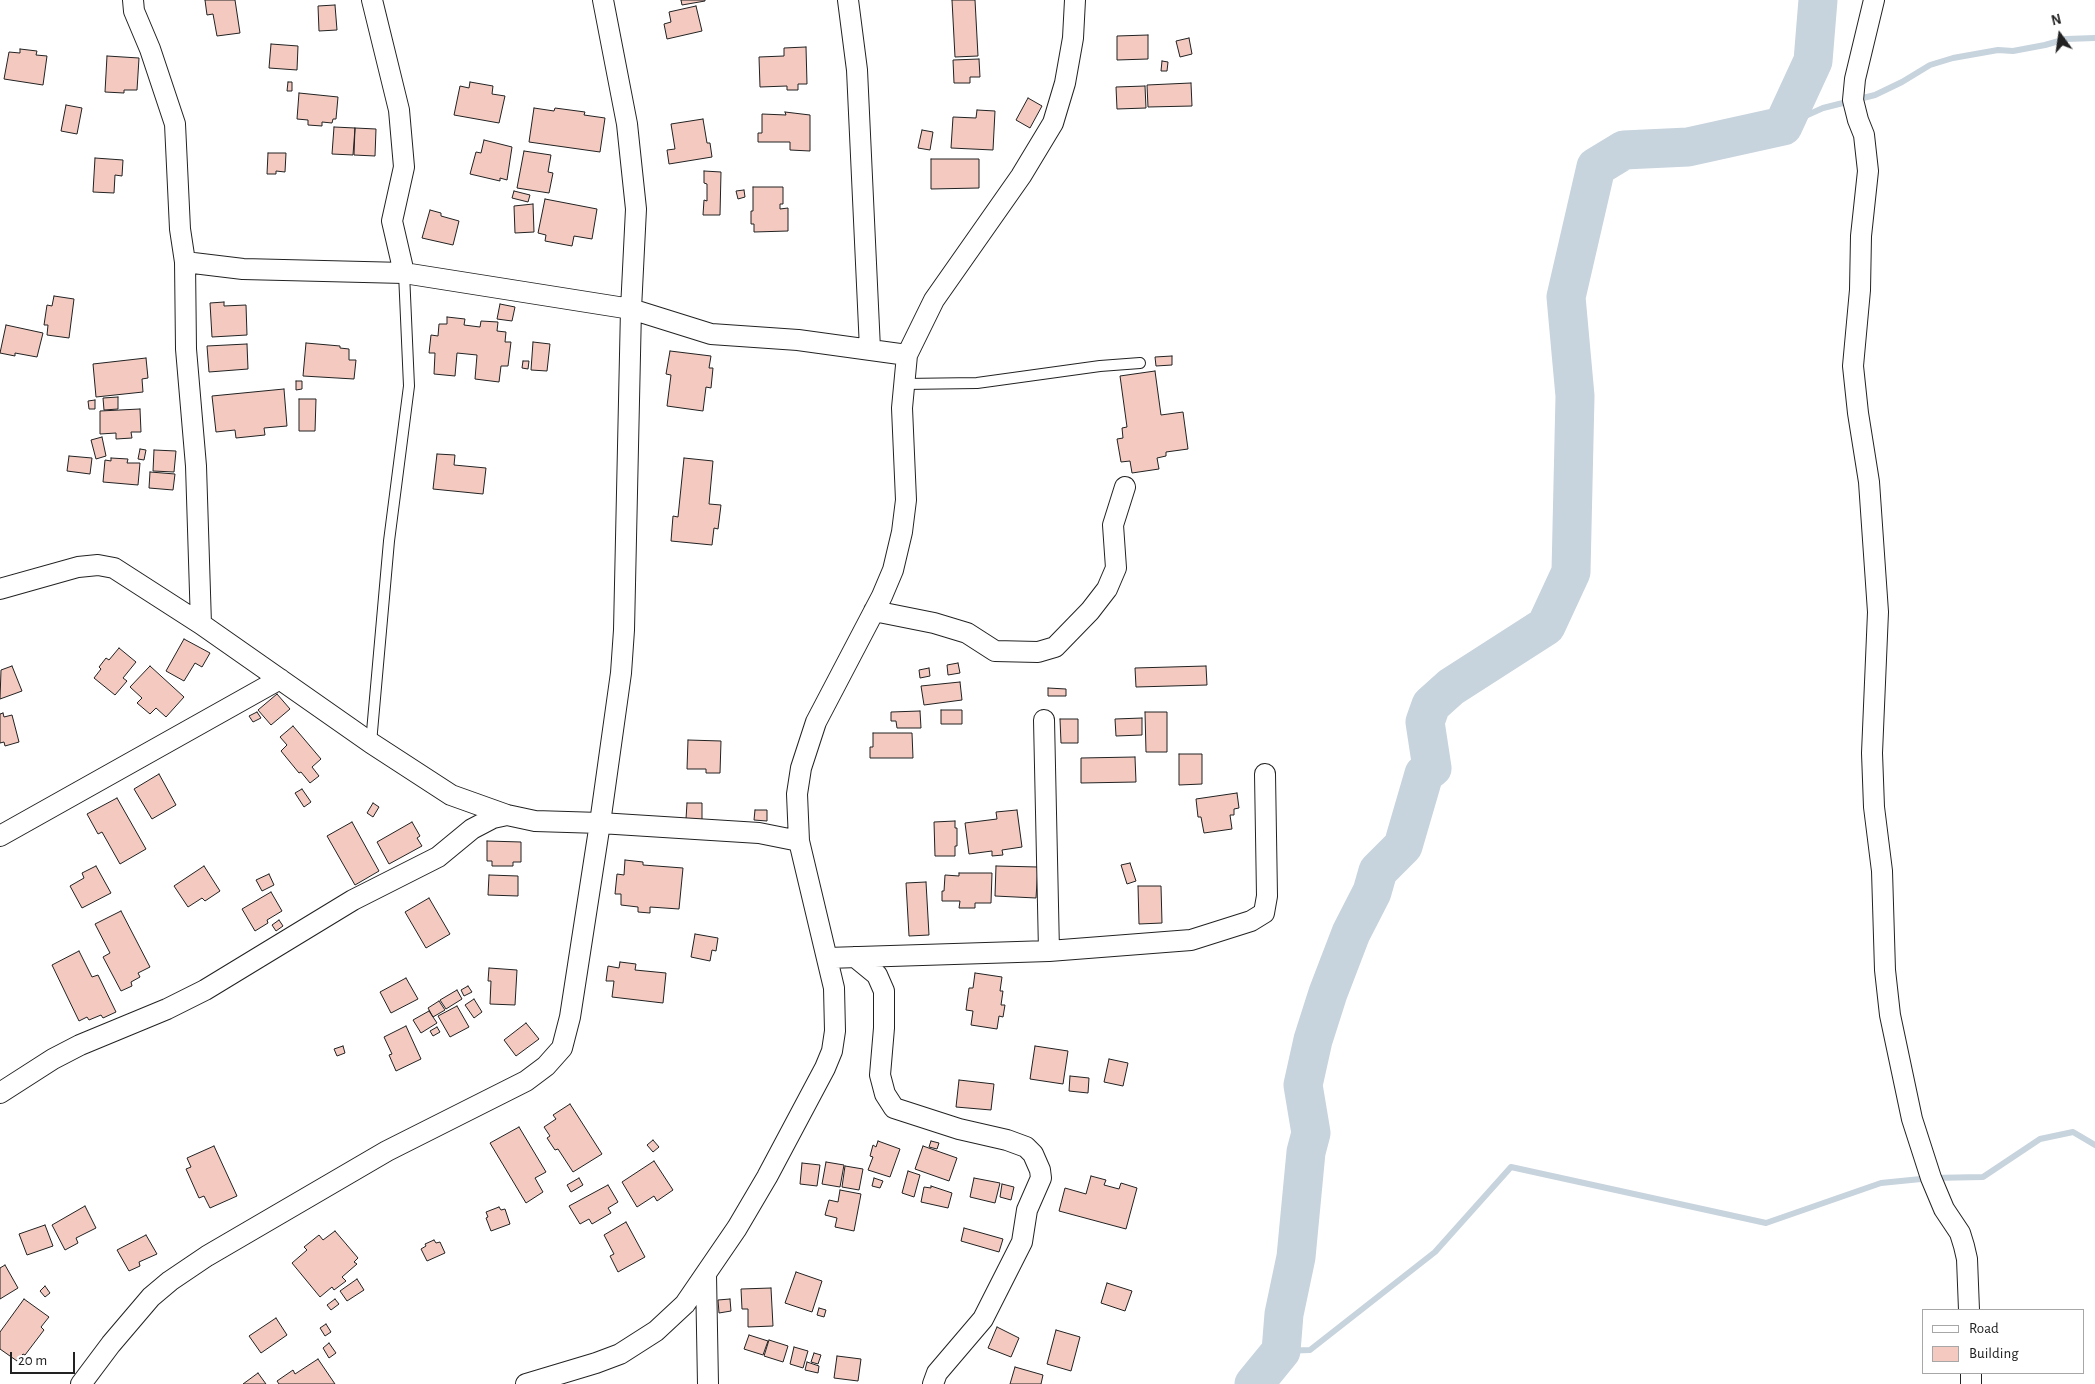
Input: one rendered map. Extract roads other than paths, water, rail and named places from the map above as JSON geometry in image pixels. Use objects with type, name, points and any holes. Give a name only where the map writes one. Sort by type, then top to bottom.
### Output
[{"type":"street","points":[[132,0],[134,11],[150,49],[175,124],[180,229],[185,262],[186,349],[196,466],[201,624]]},
{"type":"street","points":[[372,0],[399,110],[404,167],[392,221],[404,273]]},
{"type":"street","points":[[81,1384],[111,1344],[151,1297],[170,1281],[207,1256],[386,1151],[526,1081],[546,1066],[562,1048],[570,1017],[600,823],[621,673],[624,630],[631,310],[636,209],[627,124],[603,0]]},
{"type":"street","points":[[848,0],[857,70],[870,349]]},
{"type":"street","points":[[526,1384],[596,1364],[620,1354],[656,1331],[685,1304],[706,1275],[767,1177],[805,1108],[832,1052],[835,1031],[834,988],[799,841],[798,794],[801,768],[808,742],[823,707],[874,611],[893,570],[905,508],[906,473],[902,408],[907,355],[934,300],[1021,176],[1053,123],[1065,84],[1074,38],[1074,0]]},
{"type":"street","points":[[1874,0],[1855,79],[1853,100],[1864,136],[1868,171],[1861,236],[1860,290],[1853,366],[1869,482],[1878,612],[1872,753],[1874,807],[1882,871],[1885,970],[1890,1015],[1912,1119],[1931,1178],[1944,1209],[1960,1233],[1964,1246],[1967,1259],[1969,1309]]},
{"type":"street","points":[[185,262],[243,269],[404,273],[631,310],[711,334],[798,340],[907,355]]},
{"type":"street","points":[[874,611],[934,623],[967,633],[995,650],[1038,652],[1056,647],[1090,611],[1107,589],[1116,568],[1113,525],[1125,487]]},
{"type":"street","points":[[0,590],[78,568],[98,565],[114,568],[201,624],[371,743],[451,795],[507,816],[536,821],[759,833],[799,841]]},
{"type":"street","points":[[0,836],[280,679]]},
{"type":"street","points":[[1044,720],[1049,951]]},
{"type":"street","points":[[827,958],[1049,951],[1191,940],[1252,921],[1264,913],[1267,896],[1265,774]]},
{"type":"street","points":[[0,1094],[66,1052],[167,1009],[205,990],[353,900],[438,857],[472,829],[493,818],[507,816]]},
{"type":"street","points":[[855,957],[877,976],[884,991],[884,1028],[880,1075],[885,1094],[894,1108],[959,1129],[1007,1140],[1026,1148],[1034,1154],[1040,1170],[1040,1178],[1027,1210],[1022,1242],[983,1319],[937,1373],[933,1384]]},
{"type":"street","points":[[706,1275],[708,1384]]},
{"type":"lane","points":[[371,743],[389,541],[409,386],[404,273]]},
{"type":"lane","points":[[904,384],[977,383],[1100,366],[1140,363]]},
{"type":"waterway","points":[[1254,1384],[1281,1351],[1284,1314],[1296,1257],[1306,1152],[1311,1133],[1303,1085],[1313,1040],[1328,993],[1351,933],[1372,892],[1378,871],[1403,846],[1424,774],[1432,768],[1425,722],[1431,705],[1451,687],[1546,626],[1571,572],[1575,396],[1566,297],[1596,167],[1624,150],[1688,147],[1783,126],[1813,61],[1818,0]]},
{"type":"waterway","points":[[1783,126],[1823,108],[1875,95],[1902,82],[1930,65],[1953,58],[1998,50],[2013,51],[2066,39],[2095,38]]},
{"type":"waterway","points":[[1281,1351],[1310,1350],[1435,1252],[1511,1167],[1766,1223],[1881,1183],[1931,1178],[1983,1177],[2040,1139],[2073,1132],[2095,1145]]}]
